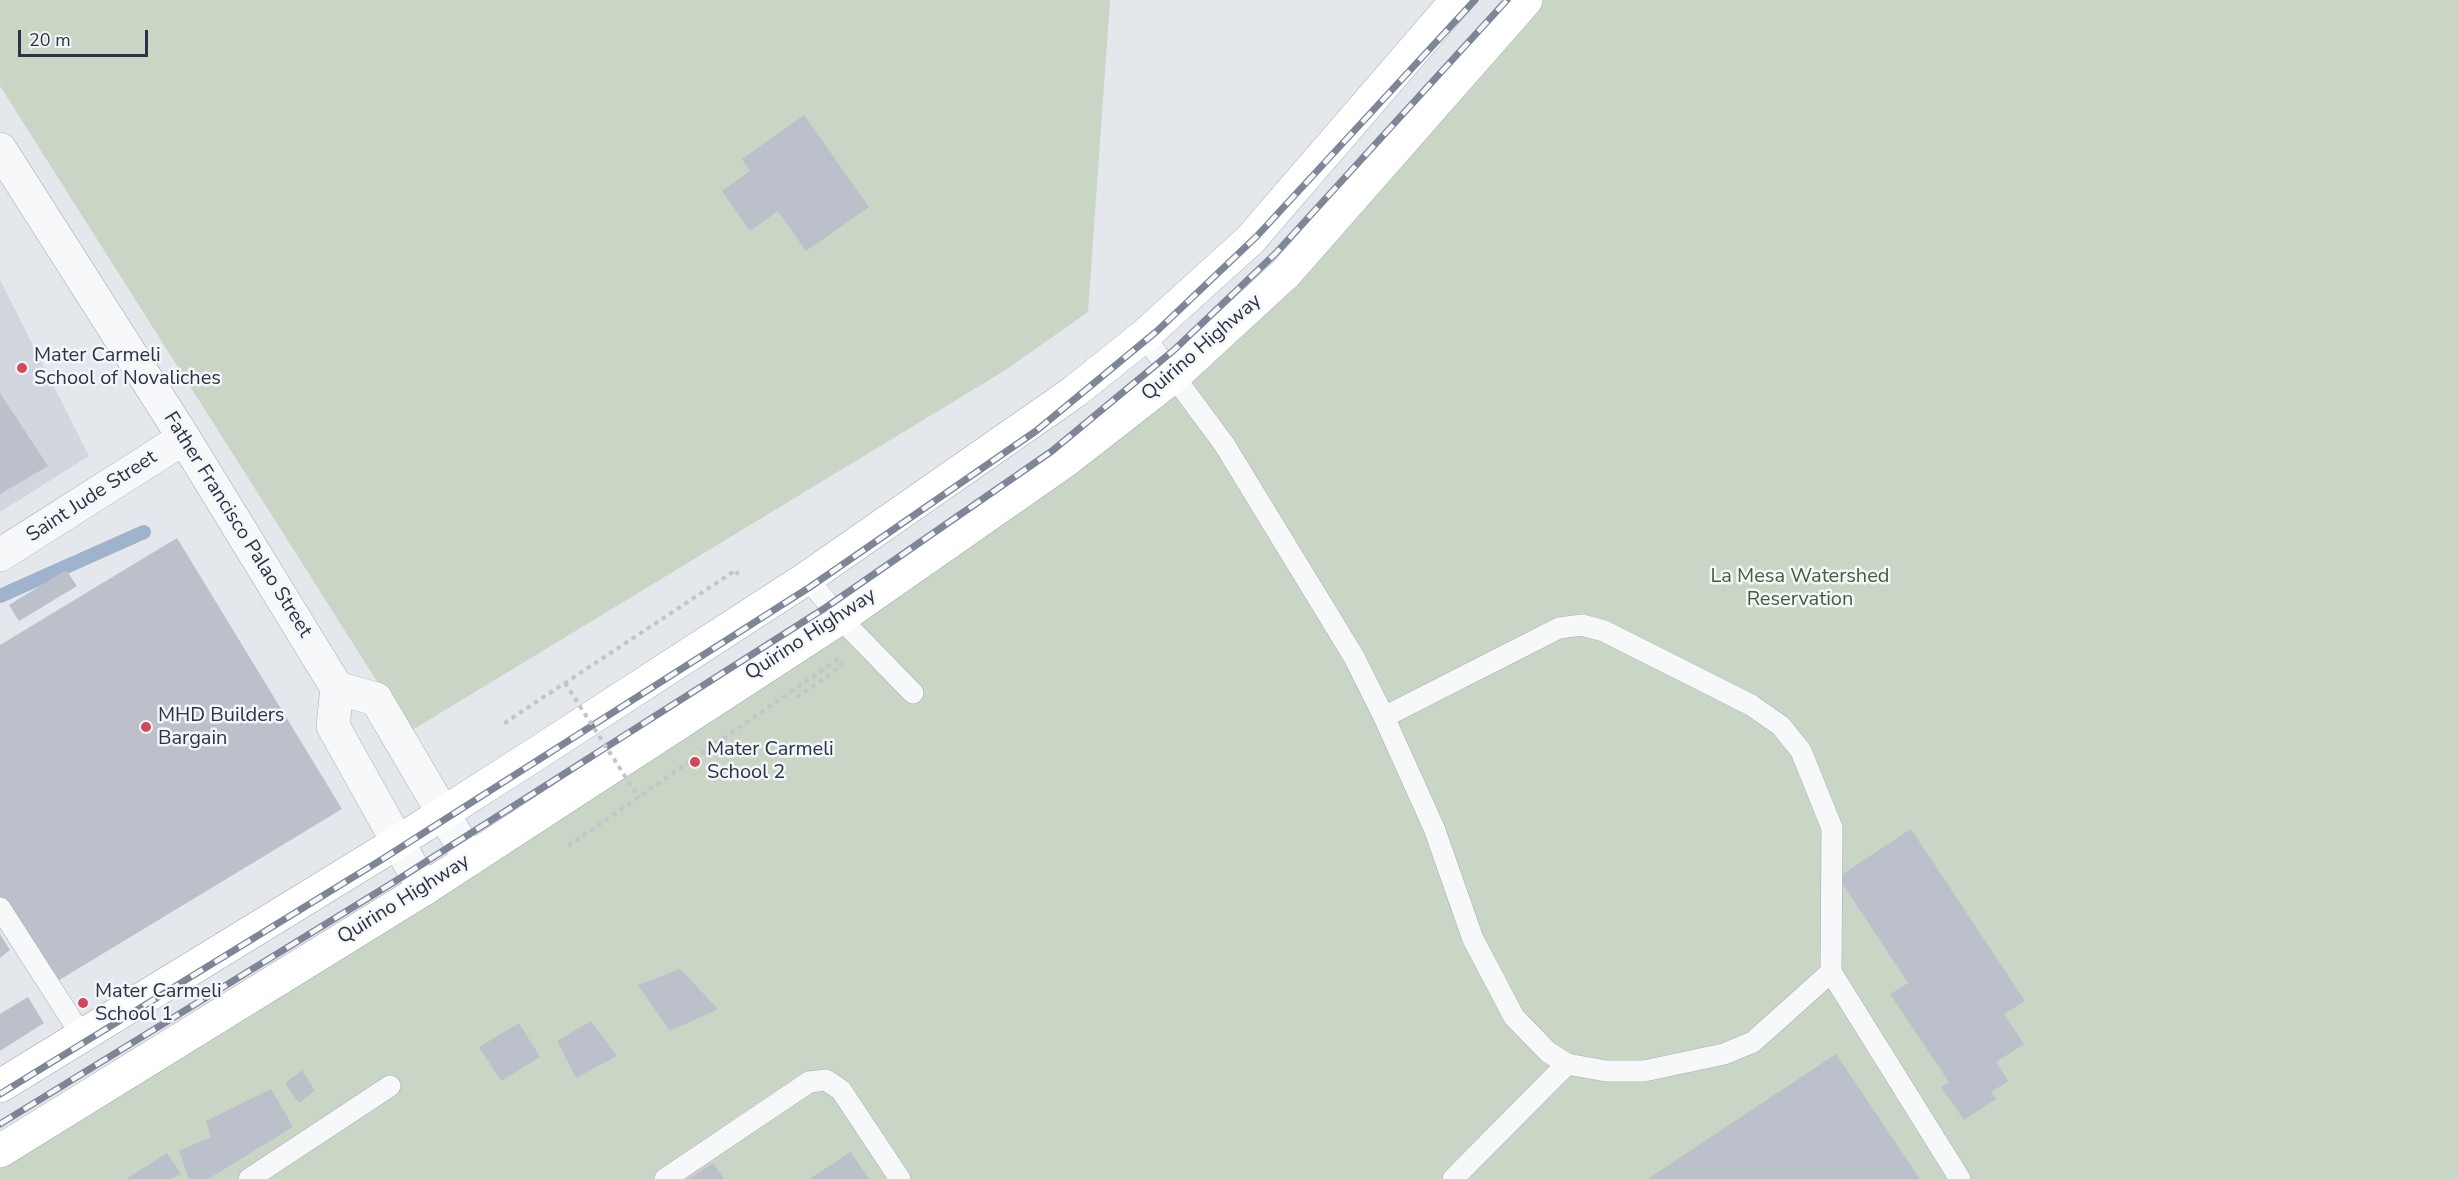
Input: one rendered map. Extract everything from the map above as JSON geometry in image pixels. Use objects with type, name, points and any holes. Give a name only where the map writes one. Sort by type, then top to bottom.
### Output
[{"type":"main road","points":[[0,1086],[398,842],[807,578],[1074,392],[1144,336],[1250,240],[1457,0]]},
{"type":"main road","name":"Quirino Highway","points":[[0,1151],[424,889],[840,618],[1065,461],[1174,376],[1286,273],[1526,0]]},
{"type":"street","name":"Father Francisco Palao Street","points":[[0,150],[338,688]]},
{"type":"street","name":"Saint Jude Street","points":[[0,555],[183,438]]},
{"type":"street","points":[[424,889],[333,726],[338,688],[376,699],[470,859]]},
{"type":"lane","points":[[1144,336],[1224,444],[1354,657],[1434,828],[1473,939],[1514,1017],[1548,1052],[1567,1064],[1606,1071],[1644,1071],[1724,1054],[1753,1042],[1831,972]]},
{"type":"lane","points":[[807,578],[840,618],[913,693]]},
{"type":"lane","points":[[1384,717],[1559,628],[1582,625],[1604,631],[1751,705],[1781,726],[1801,751],[1832,828],[1831,972],[1960,1179]]},
{"type":"lane","points":[[0,908],[82,1036]]},
{"type":"lane","points":[[1453,1179],[1567,1064]]},
{"type":"lane","points":[[665,1179],[809,1082],[826,1080],[841,1090],[900,1179]]},
{"type":"lane","points":[[249,1179],[390,1086]]},
{"type":"path","points":[[506,722],[736,570]]},
{"type":"path","points":[[568,846],[838,659],[842,666],[793,700]]},
{"type":"path","points":[[565,683],[639,798]]},
{"type":"shaded area","name":"Mater Carmeli School of Novaliches","points":[[0,280],[89,456],[0,512]]},
{"type":"green space","points":[[0,0],[1110,0],[1088,312],[1004,371],[409,732],[0,86]]},
{"type":"green space","name":"La Mesa Watershed Reservation","points":[[1526,0],[2458,0],[2458,1179],[0,1179],[0,1151],[424,889],[1174,376]]},
{"type":"building","points":[[804,115],[869,207],[806,251],[778,211],[750,231],[722,191],[750,171],[742,159]]},
{"type":"building","points":[[0,393],[48,466],[0,494]]},
{"type":"building","name":"MHD Builders Bargain","points":[[177,538],[342,809],[51,985],[0,901],[0,645]]},
{"type":"building","points":[[66,570],[77,586],[19,621],[9,605]]},
{"type":"building","points":[[1911,829],[2025,1001],[2004,1014],[2024,1044],[1996,1062],[2008,1081],[1991,1092],[1996,1099],[1964,1120],[1941,1087],[1949,1082],[1890,994],[1908,983],[1838,877]]},
{"type":"building","points":[[0,934],[10,950],[0,958]]},
{"type":"building","points":[[680,969],[718,1009],[670,1031],[638,985]]},
{"type":"building","points":[[28,997],[44,1023],[0,1051],[0,1014]]},
{"type":"building","points":[[591,1021],[617,1056],[576,1078],[557,1041]]},
{"type":"building","points":[[519,1023],[540,1057],[501,1081],[479,1047]]},
{"type":"building","points":[[1836,1054],[1920,1179],[1648,1179]]},
{"type":"building","points":[[302,1070],[315,1091],[299,1103],[285,1083]]},
{"type":"building","points":[[271,1089],[293,1127],[208,1179],[189,1179],[179,1151],[211,1137],[206,1121]]},
{"type":"building","points":[[851,1152],[869,1179],[809,1179]]},
{"type":"building","points":[[167,1153],[181,1174],[171,1179],[126,1179]]},
{"type":"building","points":[[713,1163],[724,1179],[689,1179]]},
{"type":"waterway","points":[[0,596],[144,532]]},
{"type":"railway","points":[[0,1094],[381,860],[810,587],[1036,431],[1157,331],[1257,236],[1475,0]]},
{"type":"railway","points":[[0,1124],[394,882],[825,608],[1052,451],[1174,350],[1275,254],[1507,0]]},
{"type":"place","name":"Mater Carmeli School of Novaliches","points":[[22,368]]},
{"type":"place","name":"MHD Builders Bargain","points":[[146,727]]},
{"type":"place","name":"Mater Carmeli School 2","points":[[695,762]]},
{"type":"place","name":"Mater Carmeli School 1","points":[[83,1003]]}]
